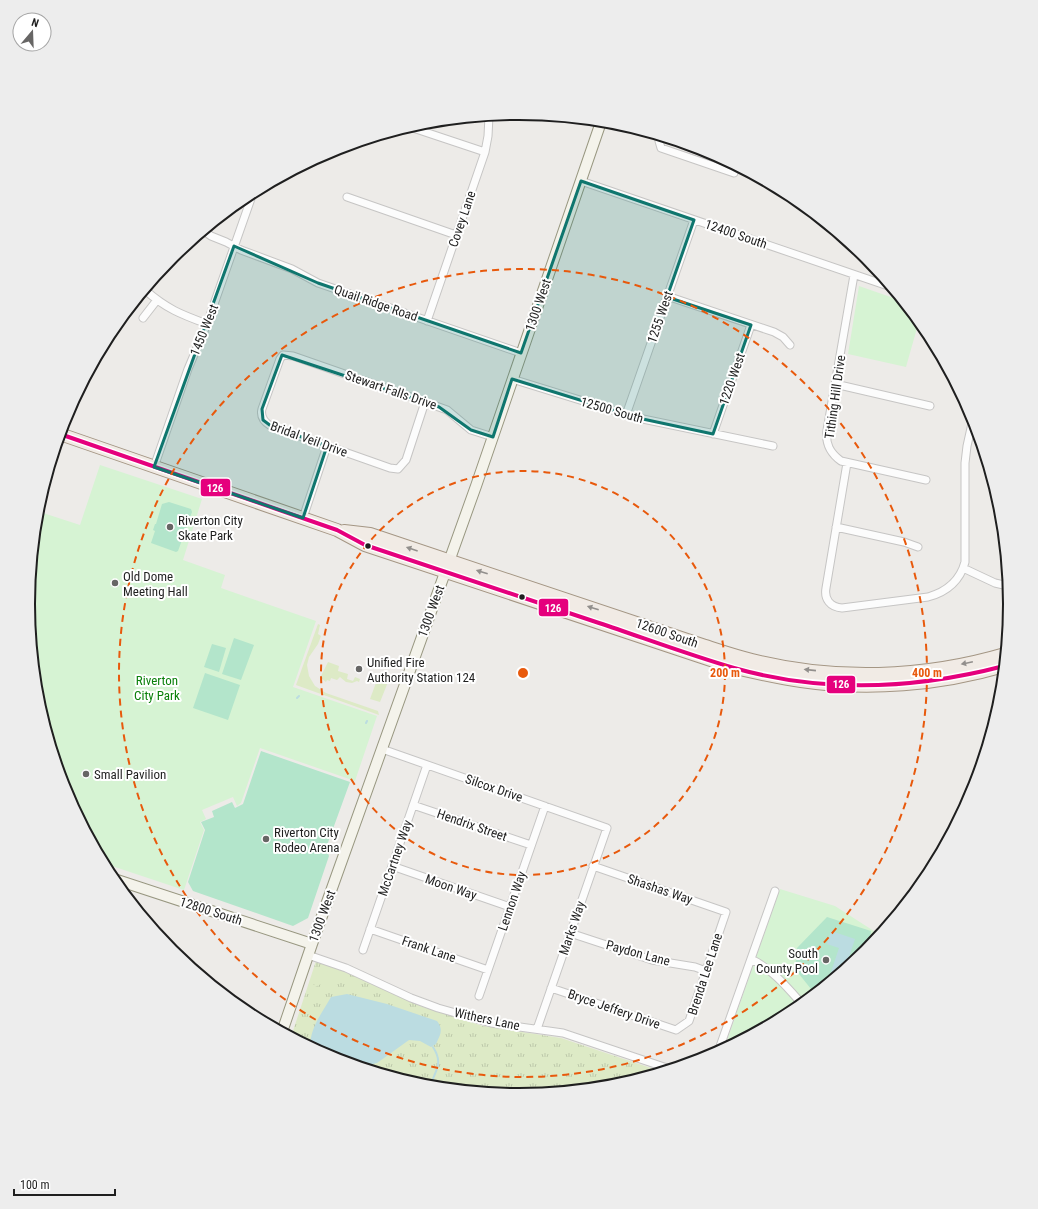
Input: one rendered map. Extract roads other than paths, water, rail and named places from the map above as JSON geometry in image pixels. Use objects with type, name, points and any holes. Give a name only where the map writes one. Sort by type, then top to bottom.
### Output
[{"type":"main road","name":"12600 South","points":[[66,436],[337,530],[365,545],[447,567],[752,660],[795,669],[834,673],[874,674],[945,668],[1000,655]]},
{"type":"main road","name":"12600 South","points":[[447,567],[722,664],[774,677],[831,684],[873,686],[915,684],[950,679],[999,667]]},
{"type":"street","name":"Covey Lane","points":[[427,321],[485,152],[489,122]]},
{"type":"street","name":"1300 West","points":[[284,1027],[493,437],[599,128]]},
{"type":"street","points":[[421,131],[485,152]]},
{"type":"street","points":[[660,142],[661,148],[734,173]]},
{"type":"street","name":"12400 South","points":[[581,181],[882,284]]},
{"type":"street","points":[[347,198],[456,235]]},
{"type":"street","name":"1450 West","points":[[154,467],[188,369],[207,324],[250,202]]},
{"type":"street","name":"1255 West","points":[[626,414],[694,220]]},
{"type":"street","name":"Quail Ridge Road","points":[[208,234],[242,250],[292,269],[318,283],[521,353]]},
{"type":"street","name":"Tithing Hill Drive","points":[[847,463],[841,461],[832,454],[827,440],[854,275]]},
{"type":"street","points":[[149,293],[174,311],[207,324]]},
{"type":"street","points":[[667,296],[774,332],[783,337],[790,345]]},
{"type":"street","points":[[143,318],[157,300]]},
{"type":"street","name":"1220 West","points":[[713,434],[751,325]]},
{"type":"street","name":"Stewart Falls Drive","points":[[283,355],[294,356],[447,410],[471,430],[493,437]]},
{"type":"street","name":"Bridal Veil Drive","points":[[283,355],[278,363],[262,409],[263,420],[271,426],[390,468],[398,469],[406,460],[425,402]]},
{"type":"street","name":"12500 South","points":[[512,379],[626,414],[773,446]]},
{"type":"street","points":[[835,384],[930,406]]},
{"type":"street","points":[[926,480],[847,463],[825,592],[826,597],[831,604],[842,608],[928,598],[948,588],[956,580],[963,568],[965,556],[965,463],[971,432]]},
{"type":"street","points":[[303,518],[328,446]]},
{"type":"street","points":[[836,527],[904,542],[918,547]]},
{"type":"street","points":[[963,568],[995,583],[1002,585]]},
{"type":"street","name":"Silcox Drive","points":[[382,749],[607,828]]},
{"type":"street","name":"McCartney Way","points":[[363,950],[427,765]]},
{"type":"street","name":"Hendrix Street","points":[[413,804],[531,845]]},
{"type":"street","name":"Lennon Way","points":[[479,996],[545,806]]},
{"type":"street","name":"Marks Way","points":[[537,1029],[607,828]]},
{"type":"street","name":"Moon Way","points":[[392,866],[510,907]]},
{"type":"street","name":"Shashas Way","points":[[593,866],[726,912]]},
{"type":"street","name":"12800 South","points":[[123,882],[312,944]]},
{"type":"street","points":[[721,1045],[775,891]]},
{"type":"street","name":"Brenda Lee Lane","points":[[676,1030],[689,1021],[726,912]]},
{"type":"street","name":"Frank Lane","points":[[370,929],[488,970]]},
{"type":"street","name":"Paydon Lane","points":[[570,933],[652,960],[695,967],[706,971]]},
{"type":"street","name":"Withers Lane","points":[[308,955],[346,968],[411,998],[438,1008],[491,1023],[563,1033],[663,1067]]},
{"type":"street","points":[[751,959],[762,964],[771,971],[798,1000]]},
{"type":"street","name":"Bryce Jeffery Drive","points":[[551,988],[676,1030]]},
{"type":"water","points":[[831,931],[855,939],[849,958],[830,975],[839,948],[827,944]]},
{"type":"water","points":[[347,994],[387,1004],[437,1021],[441,1030],[440,1035],[436,1044],[431,1047],[420,1041],[409,1040],[377,1063],[369,1065],[363,1063],[311,1042],[314,1027],[331,997]]},
{"type":"waterway","points":[[433,1047],[438,1058],[438,1067],[433,1080]]},
{"type":"place","name":"Riverton City Skate Park","points":[[170,527]]},
{"type":"place","name":"Old Dome Meeting Hall","points":[[115,583]]},
{"type":"place","name":"Unified Fire Authority Station 124","points":[[359,669]]},
{"type":"place","name":"Small Pavilion","points":[[86,774]]},
{"type":"place","name":"Riverton City Rodeo Arena","points":[[266,839]]},
{"type":"place","name":"South County Pool","points":[[826,960]]},
{"type":"park label","name":"Riverton City Park","points":[[157,688]]}]
